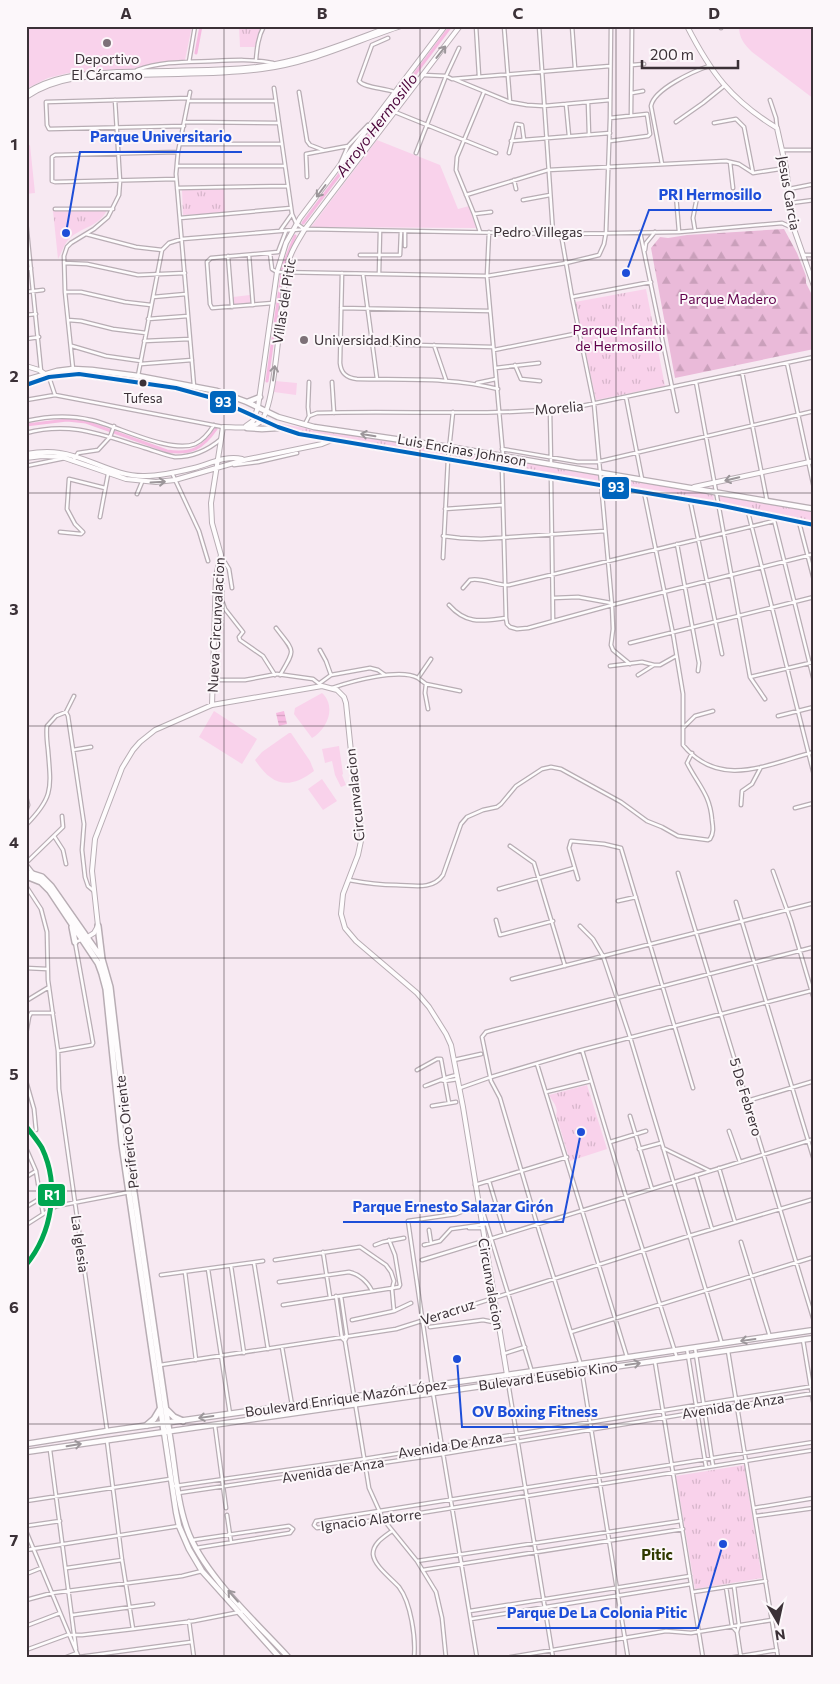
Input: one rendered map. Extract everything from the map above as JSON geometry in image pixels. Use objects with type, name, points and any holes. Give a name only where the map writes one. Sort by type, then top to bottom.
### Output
[{"type":"highway","name":"Periferico Oriente","points":[[26,872],[42,877],[51,886],[98,963],[106,989],[131,1192],[166,1431]]},
{"type":"highway","name":"Periferico Oriente","points":[[26,876],[36,879],[46,887],[72,924],[102,959],[110,986],[131,1192]]},
{"type":"highway","points":[[72,924],[75,942]]},
{"type":"highway","points":[[98,926],[102,959]]},
{"type":"highway","points":[[148,1425],[163,1409],[174,1417],[183,1420]]},
{"type":"main road","name":"Luis Encinas Johnson","points":[[26,380],[46,374],[92,370],[138,379],[194,386],[229,395],[278,418],[304,425],[449,446],[577,470],[814,509]]},
{"type":"main road","points":[[26,385],[46,374]]},
{"type":"main road","points":[[138,379],[193,392],[226,404],[278,428],[292,432],[747,510],[773,518],[814,525]]},
{"type":"main road","points":[[229,395],[232,402],[226,404],[224,397],[229,395]]},
{"type":"main road","points":[[247,402],[260,397]]},
{"type":"main road","points":[[244,427],[278,428]]},
{"type":"main road","name":"Boulevard Enrique Mazón López","points":[[26,1444],[107,1430],[506,1376],[814,1330]]},
{"type":"main road","name":"Bulevard Eusebio Kino","points":[[166,1431],[814,1338]]},
{"type":"main road","points":[[26,1452],[166,1431]]},
{"type":"main road","points":[[166,1431],[170,1479],[179,1526],[189,1549],[202,1571],[280,1658]]},
{"type":"main road","points":[[166,1431],[184,1518],[196,1548],[214,1575],[289,1658]]},
{"type":"main road","points":[[170,1479],[173,1480],[176,1486]]},
{"type":"main road","points":[[179,1526],[183,1528],[190,1544],[196,1548]]},
{"type":"street","points":[[189,62],[195,26]]},
{"type":"street","points":[[256,60],[260,33],[264,26]]},
{"type":"street","points":[[26,95],[42,84],[79,74],[242,68],[277,64],[312,55],[392,26]]},
{"type":"street","points":[[26,95],[48,84],[81,76],[228,72],[278,67],[303,61],[401,26]]},
{"type":"street","name":"Villas del Pitic","points":[[255,417],[262,386],[277,272],[282,252],[292,230],[445,26]]},
{"type":"street","name":"Villas del Pitic","points":[[262,420],[266,412],[272,387],[285,273],[292,252],[305,229],[460,26]]},
{"type":"street","points":[[476,26],[479,76]]},
{"type":"street","points":[[504,26],[510,102]]},
{"type":"street","points":[[539,26],[553,233]]},
{"type":"street","points":[[572,26],[575,68]]},
{"type":"street","points":[[270,253],[272,269],[285,273],[487,276],[566,263],[600,255],[606,232],[610,141],[611,26]]},
{"type":"street","points":[[631,116],[632,26]]},
{"type":"street","points":[[687,26],[709,66],[724,86],[755,114],[777,128]]},
{"type":"street","points":[[388,38],[372,45],[359,81],[361,84],[385,88],[396,93]]},
{"type":"street","points":[[416,153],[459,48]]},
{"type":"street","points":[[133,72],[153,65],[189,62],[256,60],[277,64]]},
{"type":"street","points":[[632,65],[644,64]]},
{"type":"street","points":[[452,79],[610,66]]},
{"type":"street","points":[[662,164],[651,106],[652,102],[670,85],[690,73],[709,66]]},
{"type":"street","points":[[423,75],[446,76],[510,102],[535,106],[610,100]]},
{"type":"street","points":[[676,122],[724,86]]},
{"type":"street","points":[[274,88],[292,214],[296,223],[305,229]]},
{"type":"street","points":[[632,93],[643,91]]},
{"type":"street","points":[[190,92],[178,152],[176,179],[194,386]]},
{"type":"street","points":[[299,92],[307,141],[310,145],[325,150]]},
{"type":"street","points":[[480,232],[456,170],[457,156],[484,92]]},
{"type":"street","points":[[276,101],[115,100],[46,102],[46,125],[52,129],[279,122]]},
{"type":"street","points":[[73,372],[64,263],[67,247],[102,223],[113,208],[119,195],[120,181],[115,100]]},
{"type":"street","points":[[770,100],[777,128]]},
{"type":"street","points":[[588,102],[590,135]]},
{"type":"street","points":[[566,104],[569,136]]},
{"type":"street","points":[[395,112],[496,153]]},
{"type":"street","points":[[610,118],[645,113],[648,115],[650,136],[610,141]]},
{"type":"street","points":[[714,124],[736,119],[740,121],[744,127],[752,174]]},
{"type":"street","points":[[509,153],[515,125],[518,123],[522,125],[524,140]]},
{"type":"street","points":[[340,165],[348,146],[361,131],[372,124]]},
{"type":"street","name":"Jesus Garcia","points":[[777,128],[786,168],[794,229],[814,286]]},
{"type":"street","points":[[511,141],[610,133]]},
{"type":"street","points":[[180,144],[282,144]]},
{"type":"street","points":[[307,177],[306,155],[348,146]]},
{"type":"street","points":[[782,150],[814,150]]},
{"type":"street","points":[[176,179],[55,182],[52,180],[51,161],[53,156],[178,152]]},
{"type":"street","points":[[730,162],[733,188]]},
{"type":"street","points":[[466,195],[548,170],[730,162],[738,164],[752,174],[786,168]]},
{"type":"street","points":[[177,166],[285,166]]},
{"type":"street","points":[[514,180],[516,189]]},
{"type":"street","points":[[789,189],[814,184]]},
{"type":"street","points":[[177,188],[288,186]]},
{"type":"street","points":[[523,200],[550,195]]},
{"type":"street","points":[[676,195],[679,232]]},
{"type":"street","points":[[695,230],[693,218],[697,197]]},
{"type":"street","points":[[791,203],[813,200],[814,204]]},
{"type":"street","points":[[55,209],[113,208]]},
{"type":"street","points":[[180,218],[291,208]]},
{"type":"street","points":[[474,214],[491,212]]},
{"type":"street","points":[[280,231],[292,214]]},
{"type":"street","points":[[26,221],[39,337],[46,374],[55,395]]},
{"type":"street","name":"Pedro Villegas","points":[[182,239],[305,229],[561,234],[679,232],[782,223],[794,229]]},
{"type":"street","points":[[272,303],[211,307],[206,264],[208,259],[279,251],[286,231]]},
{"type":"street","points":[[379,274],[380,231]]},
{"type":"street","points":[[360,255],[400,255],[401,231]]},
{"type":"street","points":[[405,231],[405,246]]},
{"type":"street","points":[[489,232],[487,276],[503,457]]},
{"type":"street","points":[[640,232],[677,411]]},
{"type":"street","points":[[645,252],[646,243],[655,232]]},
{"type":"street","points":[[86,234],[136,247],[162,250]]},
{"type":"street","points":[[561,234],[594,404],[612,604],[613,629],[611,645],[613,650],[630,664]]},
{"type":"street","points":[[138,379],[162,250],[169,243],[182,239]]},
{"type":"street","points":[[249,254],[254,305]]},
{"type":"street","points":[[803,255],[814,255]]},
{"type":"street","points":[[228,256],[232,307]]},
{"type":"street","points":[[64,263],[87,264],[138,275],[185,273]]},
{"type":"street","points":[[26,269],[32,268]]},
{"type":"street","points":[[342,273],[340,367],[346,375],[352,378],[446,380],[476,383],[498,389]]},
{"type":"street","points":[[363,274],[377,379]]},
{"type":"street","points":[[572,297],[651,282]]},
{"type":"street","points":[[26,292],[43,290]]},
{"type":"street","points":[[65,292],[81,292],[125,302],[151,305]]},
{"type":"street","points":[[152,297],[186,294]]},
{"type":"street","points":[[341,308],[490,311]]},
{"type":"street","points":[[26,315],[36,314]]},
{"type":"street","points":[[148,319],[188,316]]},
{"type":"street","points":[[68,320],[81,320],[113,329],[146,333]]},
{"type":"street","points":[[340,343],[434,345],[494,349],[579,333]]},
{"type":"street","points":[[26,338],[39,337]]},
{"type":"street","points":[[144,341],[190,339]]},
{"type":"street","points":[[434,345],[446,380]]},
{"type":"street","points":[[71,346],[106,356],[141,362],[192,360]]},
{"type":"street","name":"Morelia","points":[[309,416],[317,413],[550,410],[626,398],[814,357]]},
{"type":"street","points":[[787,362],[814,488]]},
{"type":"street","points":[[496,368],[539,363]]},
{"type":"street","points":[[515,365],[521,379],[540,381]]},
{"type":"street","points":[[26,366],[46,374]]},
{"type":"street","points":[[742,372],[767,501]]},
{"type":"street","points":[[476,383],[497,378]]},
{"type":"street","points":[[304,425],[309,416],[308,382]]},
{"type":"street","points":[[332,382],[334,413]]},
{"type":"street","points":[[696,382],[704,436],[750,676],[765,699]]},
{"type":"street","points":[[262,386],[265,389],[272,387]]},
{"type":"street","points":[[26,400],[55,395],[222,427],[244,427],[262,420]]},
{"type":"street","points":[[626,398],[642,480]]},
{"type":"street","points":[[550,410],[551,465]]},
{"type":"street","points":[[502,449],[578,462],[600,461],[814,411]]},
{"type":"street","points":[[443,558],[448,459],[453,412]]},
{"type":"street","points":[[26,421],[67,416],[91,420],[167,445],[183,446],[200,441],[214,425]]},
{"type":"street","points":[[244,427],[252,422],[255,417]]},
{"type":"street","points":[[74,459],[80,452],[98,450],[110,437],[114,427]]},
{"type":"street","name":"Nueva Circunvalacion","points":[[212,705],[216,572],[220,555],[211,514],[222,427]]},
{"type":"street","points":[[26,433],[48,428],[92,431],[175,457],[201,452],[220,440]]},
{"type":"street","points":[[26,454],[55,452],[108,474],[142,482],[175,480],[216,467],[322,444],[332,440]]},
{"type":"street","points":[[230,464],[248,464],[297,453]]},
{"type":"street","points":[[26,458],[49,456],[74,459],[137,476],[172,473],[234,458],[244,460]]},
{"type":"street","points":[[26,466],[65,458]]},
{"type":"street","points":[[692,488],[814,461]]},
{"type":"street","points":[[577,470],[578,462]]},
{"type":"street","points":[[502,468],[506,618],[508,626],[520,629],[528,628],[612,604],[665,593],[814,554]]},
{"type":"street","points":[[172,473],[199,530],[208,561]]},
{"type":"street","points":[[100,517],[108,474]]},
{"type":"street","points":[[551,477],[553,620]]},
{"type":"street","points":[[60,532],[81,534],[83,532],[75,524],[67,509],[69,480],[105,488]]},
{"type":"street","points":[[137,494],[142,482]]},
{"type":"street","points":[[644,492],[673,634],[683,694],[683,745],[692,754],[718,769],[735,771],[762,768],[814,752]]},
{"type":"street","points":[[690,500],[722,654]]},
{"type":"street","points":[[445,509],[503,506]]},
{"type":"street","points":[[747,510],[814,775]]},
{"type":"street","points":[[463,588],[470,580],[476,579],[505,585],[656,550],[751,526],[773,518],[814,681]]},
{"type":"street","points":[[799,522],[814,580]]},
{"type":"street","points":[[443,536],[470,539],[605,531]]},
{"type":"street","points":[[677,544],[699,662],[698,671]]},
{"type":"street","points":[[220,555],[229,569],[232,588]]},
{"type":"street","points":[[216,582],[225,609],[243,632],[240,640],[263,656],[275,675]]},
{"type":"street","points":[[553,598],[578,597],[612,604]]},
{"type":"street","points":[[630,643],[673,634],[814,597]]},
{"type":"street","points":[[449,605],[459,615],[474,621],[506,618]]},
{"type":"street","points":[[276,628],[290,646],[292,652],[291,658],[280,675]]},
{"type":"street","points":[[320,650],[331,675]]},
{"type":"street","points":[[610,666],[645,662],[660,665],[676,656]]},
{"type":"street","points":[[418,678],[431,659]]},
{"type":"street","points":[[750,676],[814,662]]},
{"type":"street","points":[[638,676],[654,665]]},
{"type":"street","points":[[58,1051],[92,1045],[93,1043],[75,942],[94,933],[98,926],[92,863],[98,828],[127,759],[140,742],[155,730],[212,705],[321,685],[331,675],[374,668],[385,675]]},
{"type":"street","points":[[213,680],[245,680],[280,675],[309,678],[321,685],[332,688],[385,675],[404,674],[418,678],[426,684],[460,691]]},
{"type":"street","points":[[426,684],[425,693],[428,709]]},
{"type":"street","name":"Circunvalacion","points":[[332,688],[340,693],[346,703],[362,836],[341,904],[341,914],[345,928],[356,941],[418,993],[446,1034],[460,1088],[506,1376]]},
{"type":"street","points":[[26,825],[44,804],[49,795],[51,782],[47,726],[54,718],[66,712],[74,696]]},
{"type":"street","points":[[778,716],[814,707]]},
{"type":"street","points":[[682,729],[695,716],[713,711]]},
{"type":"street","points":[[66,712],[84,824],[82,850],[85,877],[88,886],[94,891]]},
{"type":"street","points":[[73,750],[91,747]]},
{"type":"street","points":[[348,880],[414,887],[428,885],[437,881],[443,875],[464,820],[472,814],[497,807],[521,781],[551,767],[561,770],[621,802],[642,819],[678,836],[708,840],[713,833],[711,807],[707,796],[687,764],[692,754]]},
{"type":"street","points":[[741,805],[742,791],[752,784],[762,768]]},
{"type":"street","points":[[26,796],[28,806],[26,811]]},
{"type":"street","points":[[795,808],[814,803]]},
{"type":"street","points":[[33,873],[26,864],[63,827],[62,816]]},
{"type":"street","points":[[54,836],[63,850],[66,864]]},
{"type":"street","points":[[578,879],[569,844],[571,841],[621,848],[693,1088]]},
{"type":"street","points":[[510,846],[534,863],[565,966]]},
{"type":"street","points":[[499,889],[574,868]]},
{"type":"street","points":[[773,872],[787,909],[814,999]]},
{"type":"street","name":"5 De Febrero","points":[[678,873],[814,1322]]},
{"type":"street","name":"La Iglesia","points":[[26,886],[36,900],[44,918],[49,986],[58,1051],[59,1089],[107,1430]]},
{"type":"street","points":[[618,901],[636,897]]},
{"type":"street","points":[[736,902],[814,1160]]},
{"type":"street","points":[[512,979],[814,903]]},
{"type":"street","points":[[496,920],[500,935],[552,921]]},
{"type":"street","points":[[580,926],[594,940],[603,956],[630,1037],[722,1344]]},
{"type":"street","points":[[581,1364],[500,1098],[490,1081],[491,1077],[482,1037],[486,1032],[814,947]]},
{"type":"street","points":[[26,968],[48,969]]},
{"type":"street","points":[[26,1001],[49,986]]},
{"type":"street","points":[[460,1088],[582,1050],[812,990]]},
{"type":"street","points":[[26,1034],[31,1012],[53,1012]]},
{"type":"street","points":[[582,1050],[677,1358]]},
{"type":"street","points":[[454,1060],[481,1054]]},
{"type":"street","points":[[417,1070],[437,1060],[442,1061],[449,1103]]},
{"type":"street","points":[[537,1064],[627,1357]]},
{"type":"street","points":[[425,1086],[445,1077],[458,1077]]},
{"type":"street","points":[[441,1080],[446,1081],[458,1077]]},
{"type":"street","points":[[546,1092],[592,1080]]},
{"type":"street","points":[[26,1081],[34,1109],[36,1130]]},
{"type":"street","points":[[747,1100],[814,1081]]},
{"type":"street","points":[[432,1106],[456,1102]]},
{"type":"street","points":[[630,1116],[652,1190]]},
{"type":"street","points":[[610,1142],[646,1131]]},
{"type":"street","points":[[730,1131],[740,1162]]},
{"type":"street","points":[[422,1260],[814,1139]]},
{"type":"street","points":[[639,1149],[661,1143]]},
{"type":"street","points":[[26,1148],[36,1171],[43,1214]]},
{"type":"street","points":[[663,1148],[710,1171]]},
{"type":"street","points":[[532,1372],[476,1187],[489,1180],[566,1157]]},
{"type":"street","points":[[719,1168],[735,1222]]},
{"type":"street","points":[[26,1177],[36,1171]]},
{"type":"street","points":[[696,1175],[712,1229]]},
{"type":"street","points":[[489,1180],[505,1234]]},
{"type":"street","points":[[26,1225],[57,1206],[131,1192]]},
{"type":"street","points":[[26,1207],[40,1198]]},
{"type":"street","name":"Veracruz","points":[[157,1366],[396,1329],[689,1236],[814,1199]]},
{"type":"street","points":[[432,1386],[408,1221],[451,1215],[466,1211],[469,1208],[479,1207]]},
{"type":"street","points":[[424,1245],[440,1241],[450,1230],[487,1224]]},
{"type":"street","points":[[428,1230],[431,1243]]},
{"type":"street","points":[[375,1245],[389,1240],[404,1238]]},
{"type":"street","points":[[283,1305],[399,1287],[395,1255],[389,1240]]},
{"type":"street","points":[[741,1242],[770,1337]]},
{"type":"street","points":[[275,1260],[360,1247],[389,1268],[393,1279],[394,1311]]},
{"type":"street","points":[[323,1252],[330,1297]]},
{"type":"street","points":[[571,1332],[814,1257]]},
{"type":"street","points":[[161,1275],[263,1261]]},
{"type":"street","points":[[254,1263],[268,1349]]},
{"type":"street","points":[[231,1266],[244,1353]]},
{"type":"street","points":[[208,1269],[230,1414]]},
{"type":"street","points":[[184,1272],[196,1360]]},
{"type":"street","points":[[279,1282],[352,1272],[368,1282],[372,1291]]},
{"type":"street","points":[[336,1296],[369,1488],[383,1519],[417,1561],[434,1587],[443,1625],[446,1658]]},
{"type":"street","points":[[341,1296],[347,1337],[345,1341]]},
{"type":"street","points":[[352,1320],[394,1311],[411,1303]]},
{"type":"street","points":[[338,1310],[343,1309]]},
{"type":"street","points":[[430,1327],[483,1320],[498,1323]]},
{"type":"street","points":[[803,1340],[813,1386],[814,1406]]},
{"type":"street","points":[[282,1346],[292,1405]]},
{"type":"street","points":[[503,1354],[525,1347]]},
{"type":"street","points":[[695,1348],[713,1466]]},
{"type":"street","points":[[687,1349],[706,1467]]},
{"type":"street","points":[[728,1350],[778,1658]]},
{"type":"street","points":[[655,1361],[703,1658]]},
{"type":"street","points":[[582,1371],[628,1658]]},
{"type":"street","points":[[508,1382],[553,1658]]},
{"type":"street","name":"Avenida De Anza","points":[[176,1486],[364,1459],[813,1386]]},
{"type":"street","points":[[433,1393],[477,1658]]},
{"type":"street","name":"Avenida de Anza","points":[[178,1493],[443,1454],[813,1393]]},
{"type":"street","points":[[214,1424],[226,1508]]},
{"type":"street","points":[[107,1440],[122,1560],[134,1629]]},
{"type":"street","points":[[464,1442],[465,1450]]},
{"type":"street","name":"Ignacio Alatorre","points":[[814,1442],[316,1521],[314,1526],[317,1528],[383,1519],[814,1450]]},
{"type":"street","points":[[50,1448],[70,1590],[76,1649]]},
{"type":"street","points":[[300,1469],[301,1476]]},
{"type":"street","points":[[26,1501],[170,1479]]},
{"type":"street","points":[[201,1483],[202,1490]]},
{"type":"street","points":[[754,1508],[814,1498]]},
{"type":"street","points":[[756,1516],[814,1508]]},
{"type":"street","points":[[227,1515],[231,1542]]},
{"type":"street","points":[[26,1526],[60,1521]]},
{"type":"street","points":[[417,1561],[681,1521]]},
{"type":"street","points":[[26,1550],[179,1526]]},
{"type":"street","points":[[192,1540],[289,1526],[293,1529],[290,1533],[196,1548]]},
{"type":"street","points":[[423,1570],[683,1529]]},
{"type":"street","points":[[26,1531],[79,1658],[191,1642]]},
{"type":"street","points":[[392,1531],[378,1542],[374,1548],[374,1555],[376,1562],[399,1588],[407,1603],[414,1640],[414,1658]]},
{"type":"street","points":[[248,1532],[249,1540]]},
{"type":"street","points":[[66,1568],[122,1560]]},
{"type":"street","points":[[26,1574],[41,1568]]},
{"type":"street","points":[[26,1600],[70,1590],[182,1576],[202,1571]]},
{"type":"street","points":[[470,1611],[690,1576]]},
{"type":"street","points":[[693,1592],[766,1581]]},
{"type":"street","points":[[471,1620],[691,1584]]},
{"type":"street","points":[[734,1586],[739,1624],[737,1632],[741,1657]]},
{"type":"street","points":[[726,1587],[732,1626],[737,1632]]},
{"type":"street","points":[[73,1615],[153,1604]]},
{"type":"street","points":[[26,1650],[62,1636],[134,1629],[246,1611]]},
{"type":"street","points":[[26,1626],[60,1613]]},
{"type":"street","points":[[505,1658],[666,1631],[699,1631],[772,1620]]},
{"type":"street","points":[[188,1621],[194,1658]]},
{"type":"street","points":[[729,1658],[777,1650]]},
{"type":"street","points":[[64,1658],[77,1653]]},
{"type":"green space","name":"Deportivo El Cárcamo","points":[[26,26],[192,26],[185,60],[154,63],[133,69],[68,73],[48,78],[26,89]]},
{"type":"green space","points":[[239,26],[261,26],[255,47],[240,47]]},
{"type":"green space","points":[[739,26],[814,26],[814,99],[752,52],[742,40]]},
{"type":"green space","points":[[377,140],[440,165],[458,209],[469,206],[476,228],[311,227]]},
{"type":"green space","points":[[30,145],[35,193],[26,194],[26,146]]},
{"type":"green space","points":[[224,189],[225,213],[183,215],[182,190]]},
{"type":"green space","points":[[107,210],[100,220],[70,238],[58,259],[53,211]]},
{"type":"green space","name":"Parque Madero","points":[[784,229],[797,253],[806,276],[806,283],[814,299],[814,349],[675,378],[651,248],[660,237],[668,238],[687,235]]},
{"type":"green space","name":"Parque Infantil de Hermosillo","points":[[646,289],[665,386],[596,400],[575,302]]},
{"type":"green space","points":[[250,295],[251,303],[234,305],[233,297]]},
{"type":"green space","points":[[275,381],[297,383],[296,395],[274,392]]},
{"type":"green space","points":[[273,422],[446,449],[445,456],[291,430]]},
{"type":"green space","points":[[452,450],[598,475],[598,482],[451,457]]},
{"type":"green space","points":[[602,476],[713,494],[714,502],[602,483]]},
{"type":"green space","points":[[718,494],[814,511],[814,522],[719,503]]},
{"type":"green space","points":[[322,693],[329,705],[328,717],[322,729],[312,738],[294,714],[295,708]]},
{"type":"green space","points":[[214,711],[257,739],[242,764],[199,737]]},
{"type":"green space","points":[[291,733],[310,761],[314,771],[297,781],[289,783],[275,780],[261,769],[255,760],[262,752]]},
{"type":"green space","points":[[339,746],[342,775],[346,785],[341,787],[335,775],[332,761],[325,763],[322,749]]},
{"type":"green space","points":[[322,779],[337,801],[323,810],[308,789]]},
{"type":"green space","points":[[587,1085],[607,1149],[570,1161],[556,1115],[556,1107],[549,1095]]},
{"type":"green space","points":[[744,1465],[762,1578],[695,1589],[676,1476]]},
{"type":"shaded area","points":[[284,711],[287,724],[279,726],[276,713]]},
{"type":"waterway","points":[[196,53],[201,26]]},
{"type":"waterway","name":"Arroyo Hermosillo","points":[[303,223],[451,26]]},
{"type":"waterway","name":"Arroyo Hermosillo","points":[[267,381],[283,266],[295,236]]},
{"type":"waterway","name":"Arroyo Hermosillo","points":[[26,425],[67,420],[86,422],[167,451],[175,452],[196,449],[216,429]]},
{"type":"transit line","name":"93","points":[[26,385],[49,377],[79,374],[176,388],[216,399],[278,427],[299,434],[718,505],[814,525]]},
{"type":"transit line","name":"R1","points":[[26,1126],[42,1148],[48,1163],[52,1193],[47,1224],[42,1239],[26,1265]]},
{"type":"place","name":"Deportivo El Cárcamo","points":[[107,43]]},
{"type":"place","name":"Parque Universitario","points":[[66,233]]},
{"type":"place","name":"PRI Hermosillo","points":[[626,273]]},
{"type":"place","name":"Universidad Kino","points":[[304,340]]},
{"type":"place","name":"Tufesa","points":[[143,383]]},
{"type":"place","name":"Parque Ernesto Salazar Girón","points":[[581,1132]]},
{"type":"place","name":"OV Boxing Fitness","points":[[457,1359]]},
{"type":"place","name":"Parque De La Colonia Pitic","points":[[723,1544]]},
{"type":"district","name":"Pitic","points":[[657,1555]]}]
